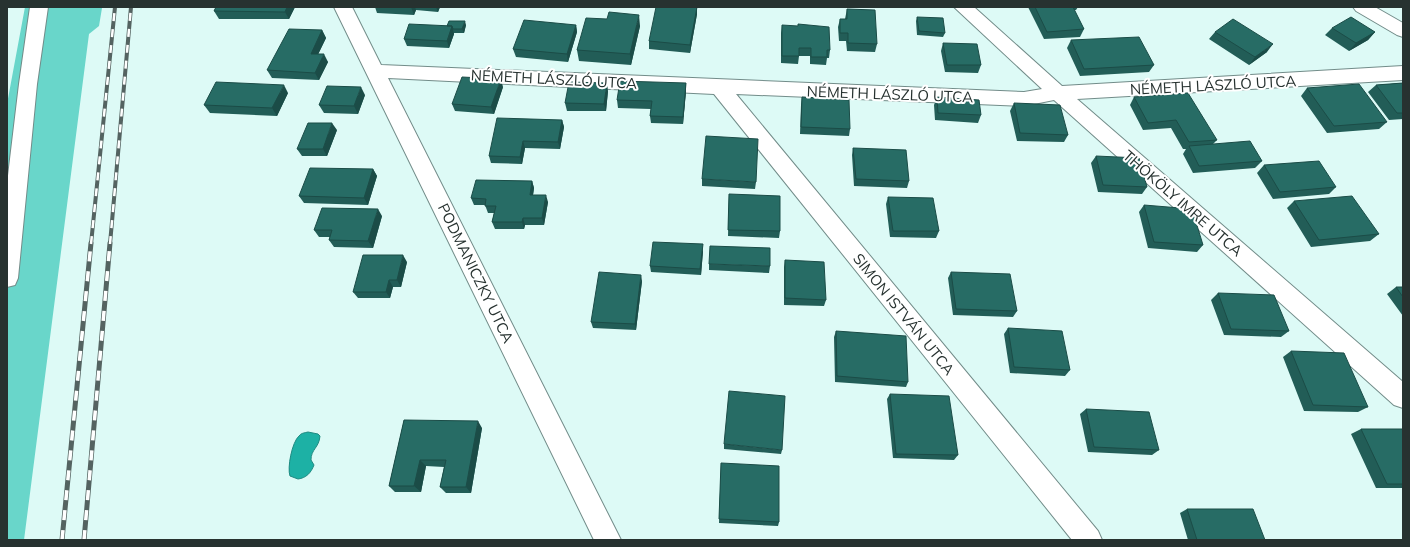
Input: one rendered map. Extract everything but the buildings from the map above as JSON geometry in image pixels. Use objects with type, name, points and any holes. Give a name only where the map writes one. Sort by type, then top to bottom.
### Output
[{"type":"street","points":[[7,278],[28,84],[39,7]]},
{"type":"street","name":"PODMANICZKY UTCA","points":[[343,7],[608,540]]},
{"type":"street","name":"THÖKÖLY IMRE UTCA","points":[[963,7],[1058,93],[1403,397]]},
{"type":"street","points":[[1362,7],[1403,30]]},
{"type":"street","name":"NÉMETH LÁSZLÓ UTCA","points":[[376,71],[1024,99],[1058,93],[1403,73]]},
{"type":"street","name":"SIMON ISTVÁN UTCA","points":[[719,87],[1089,540]]},
{"type":"shaded area","points":[[25,7],[102,8],[99,26],[89,34],[24,540],[7,540],[7,104]]},
{"type":"shaded area","points":[[308,432],[318,434],[320,436],[311,456],[311,460],[314,465],[310,473],[298,479],[290,476],[289,467],[291,455],[296,439],[301,434]]},
{"type":"railway","points":[[91,244],[115,7]]},
{"type":"railway","points":[[110,244],[131,7]]},
{"type":"railway","points":[[62,540],[91,243]]},
{"type":"railway","points":[[84,540],[110,243]]}]
